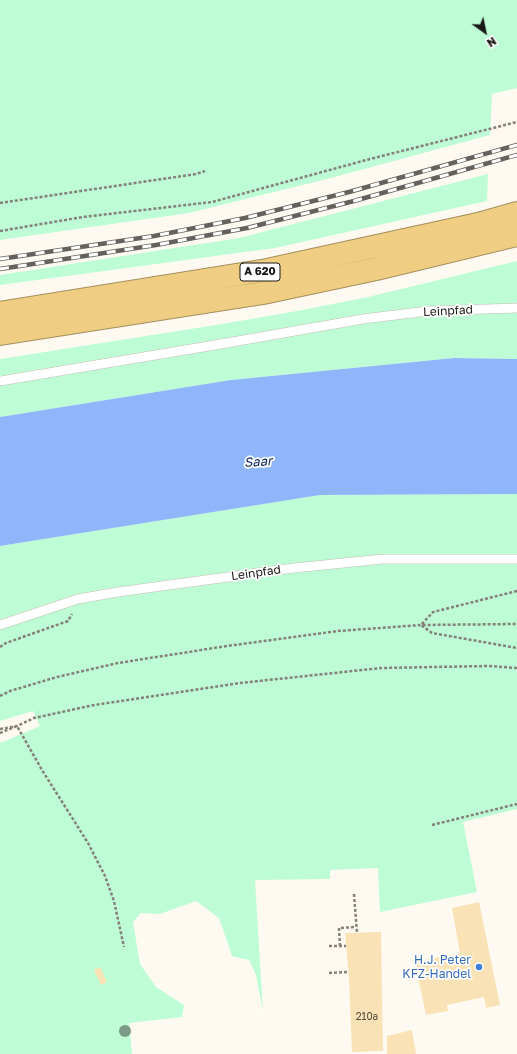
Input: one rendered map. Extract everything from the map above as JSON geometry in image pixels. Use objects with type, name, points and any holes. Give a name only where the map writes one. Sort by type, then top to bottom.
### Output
[{"type":"highway","name":"A 620","points":[[0,313],[267,270],[478,224],[517,213]]},
{"type":"highway","name":"A 620","points":[[0,334],[263,292],[376,269],[517,235]]},
{"type":"lane","name":"Leinpfad","points":[[0,381],[363,319],[428,311],[517,308]]},
{"type":"lane","name":"Leinpfad","points":[[0,625],[78,599],[278,570],[383,559],[517,559]]},
{"type":"path","points":[[0,231],[83,217],[212,202],[370,159],[517,122]]},
{"type":"path","points":[[0,203],[196,174],[205,171]]},
{"type":"path","points":[[421,625],[433,612],[517,591]]},
{"type":"path","points":[[0,647],[6,643],[68,621],[78,599]]},
{"type":"path","points":[[0,696],[10,691],[57,677],[118,663],[227,646],[338,631],[421,625],[517,624]]},
{"type":"path","points":[[421,625],[432,633],[517,648]]},
{"type":"path","points":[[0,733],[34,718],[94,705],[240,683],[381,668],[489,666],[517,668]]},
{"type":"path","points":[[0,728],[17,726]]},
{"type":"path","points":[[17,726],[42,770],[88,843],[105,876],[114,901],[124,947]]},
{"type":"path","points":[[432,825],[517,804]]},
{"type":"path","points":[[354,894],[357,933]]},
{"type":"path","points":[[340,946],[339,928],[356,927]]},
{"type":"path","points":[[329,946],[346,946]]},
{"type":"path","points":[[329,974],[348,972]]},
{"type":"green space","points":[[0,0],[517,0],[517,88],[492,94],[490,135],[331,178],[189,213],[0,240]]},
{"type":"green space","points":[[488,174],[487,201],[275,248],[0,285],[0,275],[239,238]]},
{"type":"green space","points":[[517,261],[517,359],[454,358],[231,380],[0,417],[0,359],[297,311],[368,297]]},
{"type":"green space","points":[[517,494],[517,809],[463,822],[477,892],[380,912],[378,868],[330,870],[330,879],[255,880],[263,1011],[256,975],[249,960],[232,956],[219,918],[196,901],[160,914],[141,913],[133,922],[140,964],[156,987],[184,1005],[182,1017],[129,1023],[132,1054],[0,1054],[0,743],[40,726],[33,711],[0,721],[0,546],[320,495]]},
{"type":"water","name":"Saar","points":[[454,358],[517,359],[517,494],[320,495],[0,546],[0,417],[231,380]]},
{"type":"building","points":[[479,902],[500,1005],[486,1008],[484,997],[447,1005],[448,1011],[426,1015],[415,962],[460,953],[452,908]]},
{"type":"building","points":[[381,932],[383,1051],[352,1052],[349,978],[345,933]]},
{"type":"building","points":[[100,967],[107,982],[101,985],[94,970]]},
{"type":"building","points":[[412,1030],[416,1054],[387,1054],[387,1036]]},
{"type":"railway","points":[[0,259],[154,236],[245,218],[349,192],[517,145]]},
{"type":"railway","points":[[0,269],[156,245],[247,228],[354,201],[517,155]]},
{"type":"place","name":"H.J. Peter KFZ-Handel","points":[[479,967]]}]
